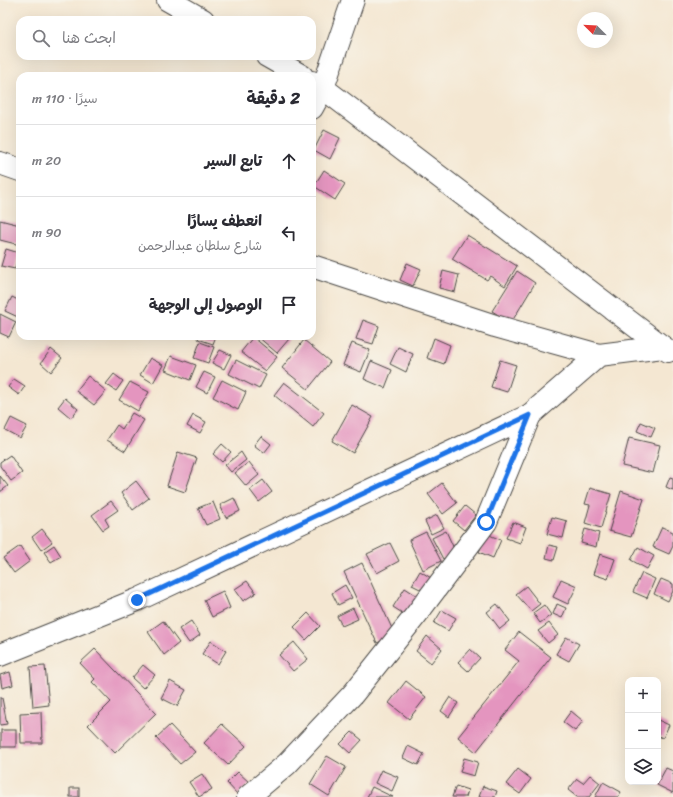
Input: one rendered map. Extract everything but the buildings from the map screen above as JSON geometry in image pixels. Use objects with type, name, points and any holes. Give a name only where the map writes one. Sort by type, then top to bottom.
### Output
[{"type":"street","points":[[168,0],[196,16]]},
{"type":"street","points":[[354,0],[318,85],[668,351]]},
{"type":"street","points":[[273,60],[295,72]]},
{"type":"street","points":[[0,163],[16,169]]},
{"type":"street","points":[[316,267],[495,326],[599,355],[668,351]]},
{"type":"street","points":[[0,655],[137,600],[530,415],[599,355]]},
{"type":"street","points":[[248,797],[288,764],[353,694],[416,616],[486,522],[530,415]]},
{"type":"route","points":[[137,600],[530,415],[486,522]]}]
